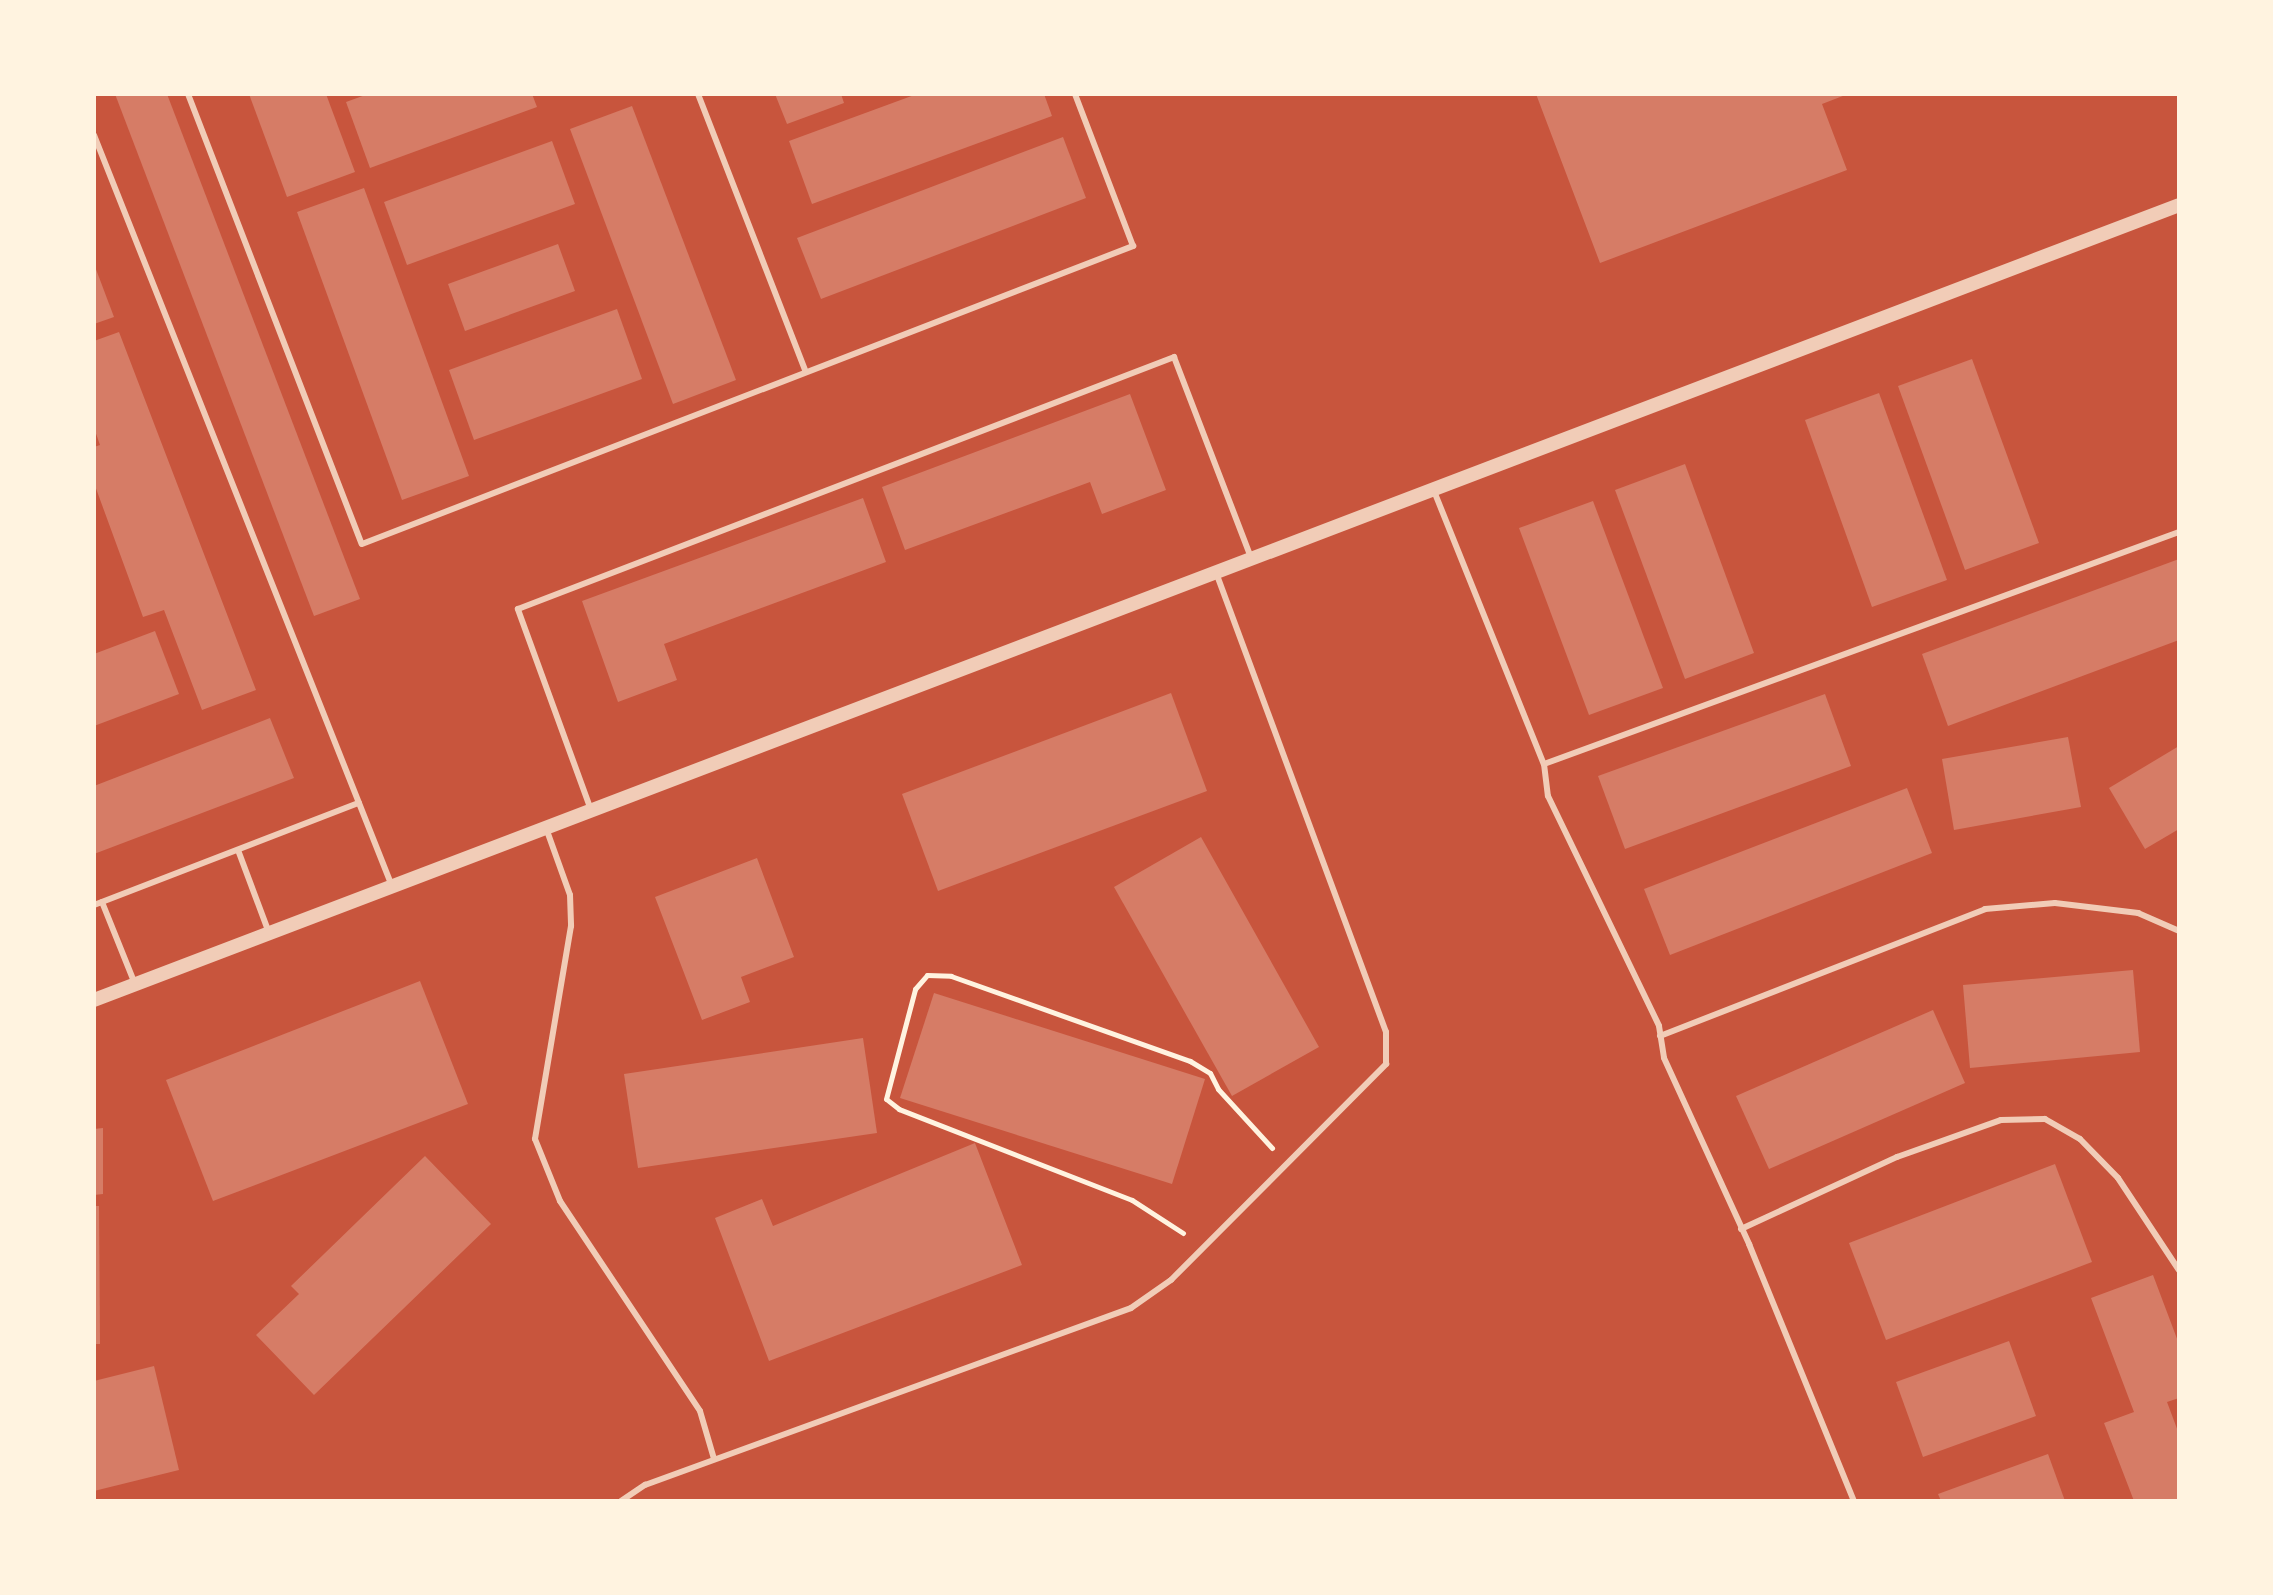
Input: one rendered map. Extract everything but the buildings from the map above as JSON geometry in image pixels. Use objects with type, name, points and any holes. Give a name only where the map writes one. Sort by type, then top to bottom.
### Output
[{"type":"street","points":[[94,1000],[2179,205]]},
{"type":"lane","points":[[188,94],[362,544],[1133,246],[1075,94]]},
{"type":"lane","points":[[698,94],[806,372]]},
{"type":"lane","points":[[94,135],[392,886]]},
{"type":"lane","points":[[591,810],[518,609],[1174,357],[1251,558]]},
{"type":"lane","points":[[1433,489],[1544,764],[1548,796],[1660,1036],[1664,1058],[1741,1229],[1854,1501]]},
{"type":"lane","points":[[1544,764],[2179,532]]},
{"type":"lane","points":[[621,1501],[645,1485],[1131,1308],[1171,1280],[1386,1064],[1386,1032],[1216,572]]},
{"type":"lane","points":[[94,905],[359,803]]},
{"type":"lane","points":[[546,827],[570,895],[571,926],[535,1139],[560,1201],[700,1411],[714,1459]]},
{"type":"lane","points":[[238,850],[269,933]]},
{"type":"lane","points":[[102,902],[135,984]]},
{"type":"lane","points":[[1660,1036],[1985,909],[2055,903],[2138,913],[2179,930]]},
{"type":"lane","points":[[1741,1229],[1897,1157],[2001,1120],[2045,1119],[2080,1139],[2118,1178],[2179,1270]]},
{"type":"path","points":[[1204,1247],[1132,1200],[908,1113],[886,1099],[915,989],[927,975],[951,976],[1190,1061],[1210,1073],[1218,1089],[1287,1164]]}]
